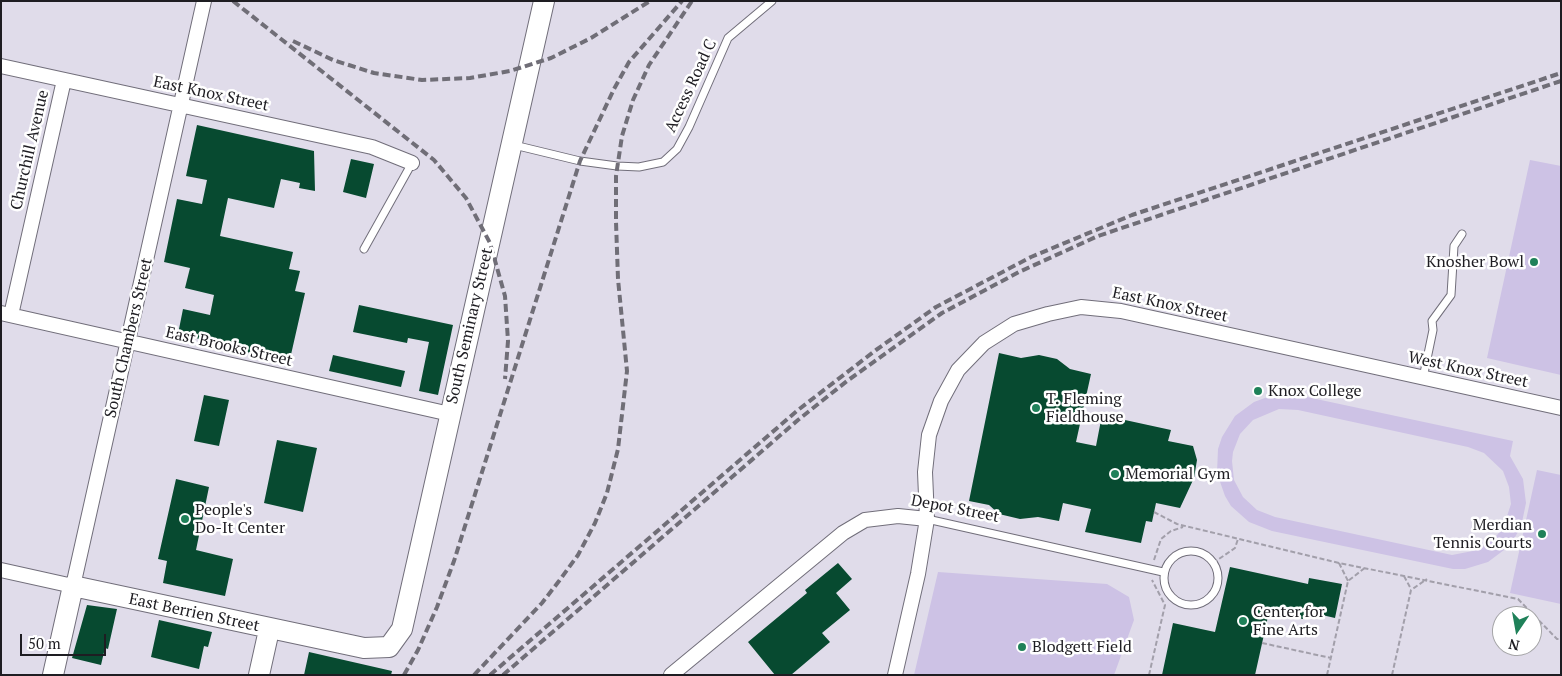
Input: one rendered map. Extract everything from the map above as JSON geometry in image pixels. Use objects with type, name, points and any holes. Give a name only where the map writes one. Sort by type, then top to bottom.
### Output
[{"type":"street","name":"South Chambers Street","points":[[53,675],[204,1]]},
{"type":"street","name":"South Seminary Street","points":[[389,647],[402,629],[544,1]]},
{"type":"street","name":"East Knox Street","points":[[1,66],[372,146],[412,163]]},
{"type":"street","name":"Churchill Avenue","points":[[6,314],[64,80]]},
{"type":"street","name":"East Knox Street","points":[[895,675],[918,574],[926,519],[925,472],[929,435],[941,401],[964,364],[984,343],[1014,324],[1081,307],[1121,311],[1367,367]]},
{"type":"street","name":"East Brooks Street","points":[[6,314],[450,414]]},
{"type":"street","name":"West Knox Street","points":[[1367,367],[1561,408]]},
{"type":"street","name":"Depot Street","points":[[671,675],[843,533],[865,520],[898,516],[926,519]]},
{"type":"street","name":"East Berrien Street","points":[[1,570],[269,630],[364,648],[389,647]]},
{"type":"street","points":[[260,675],[269,630]]},
{"type":"lane","name":"Access Road C","points":[[511,145],[580,161],[618,166],[639,167],[663,162],[676,149],[689,127],[728,38],[772,1]]},
{"type":"lane","points":[[364,249],[412,163]]},
{"type":"lane","points":[[1423,378],[1433,330],[1432,321],[1451,295],[1454,246],[1462,234]]},
{"type":"lane","name":"Depot Street","points":[[926,519],[1163,572]]},
{"type":"lane","points":[[1187,551],[1204,554],[1213,563],[1218,576],[1218,585],[1207,600],[1198,605],[1180,604],[1166,591],[1163,572],[1172,558],[1187,551]]},
{"type":"path","points":[[1154,512],[1185,526],[1238,539],[1339,563],[1427,579],[1518,599],[1557,638],[1561,639]]},
{"type":"path","points":[[1149,675],[1165,605],[1152,578],[1151,570],[1161,539],[1170,531],[1185,526]]},
{"type":"path","points":[[1213,563],[1235,548],[1238,539]]},
{"type":"path","points":[[1327,675],[1348,581],[1339,563]]},
{"type":"path","points":[[1348,581],[1366,567]]},
{"type":"path","points":[[1392,675],[1411,590],[1404,576]]},
{"type":"path","points":[[1411,590],[1427,579]]},
{"type":"path","points":[[1262,643],[1331,658]]},
{"type":"shaded area","name":"Knosher Bowl","points":[[1530,160],[1561,166],[1561,375],[1487,358]]},
{"type":"shaded area","points":[[1274,390],[1513,441],[1510,456],[1523,479],[1526,503],[1521,527],[1508,547],[1488,562],[1465,569],[1453,569],[1272,531],[1249,522],[1231,506],[1225,496],[1217,473],[1218,449],[1222,437],[1235,416],[1254,402],[1273,395]],"holes":[[[1279,409],[1298,410],[1468,447],[1484,453],[1503,471],[1509,487],[1511,504],[1503,528],[1492,541],[1478,550],[1452,555],[1275,517],[1257,510],[1243,497],[1234,480],[1233,452],[1240,434],[1253,420]]]},
{"type":"shaded area","name":"Merdian Tennis Courts","points":[[1537,470],[1561,475],[1561,604],[1510,593]]},
{"type":"shaded area","name":"Blodgett Field","points":[[938,572],[1107,584],[1129,597],[1134,620],[1114,675],[914,675]]},
{"type":"building","points":[[197,125],[314,151],[315,191],[299,188],[300,183],[281,179],[274,208],[228,198],[220,236],[293,252],[289,269],[300,271],[295,291],[305,293],[290,359],[271,355],[270,357],[204,343],[204,340],[178,334],[183,309],[210,315],[214,295],[185,288],[190,268],[164,262],[177,199],[202,204],[207,180],[186,176]]},
{"type":"building","points":[[351,159],[374,164],[366,198],[343,192]]},
{"type":"building","points":[[359,305],[453,325],[438,395],[419,391],[429,342],[408,338],[407,343],[353,332]]},
{"type":"building","points":[[999,353],[1021,358],[1039,355],[1057,359],[1070,369],[1091,374],[1076,442],[1096,446],[1102,415],[1171,430],[1168,441],[1193,446],[1197,460],[1194,478],[1180,508],[1156,503],[1152,522],[1146,521],[1141,543],[1085,532],[1091,509],[1063,503],[1059,521],[1038,517],[1020,519],[999,514],[989,505],[969,501]]},
{"type":"building","points":[[333,355],[405,371],[401,387],[329,371]]},
{"type":"building","points":[[204,395],[229,400],[219,446],[194,441]]},
{"type":"building","points":[[277,440],[317,448],[303,512],[264,503]]},
{"type":"building","name":"People's Do-It Center","points":[[176,479],[209,487],[196,550],[233,559],[225,596],[163,583],[167,561],[158,559]]},
{"type":"building","points":[[838,563],[852,579],[836,593],[850,610],[822,633],[830,642],[791,675],[775,675],[748,642],[807,593],[805,590]]},
{"type":"building","name":"Center for Fine Arts","points":[[1230,567],[1308,584],[1309,578],[1342,584],[1335,618],[1305,611],[1303,619],[1269,612],[1255,675],[1162,675],[1173,623],[1215,632]]},
{"type":"building","points":[[87,605],[117,609],[108,649],[105,648],[101,665],[72,658]]},
{"type":"building","points":[[159,620],[212,632],[208,647],[204,646],[199,669],[151,657]]},
{"type":"building","points":[[309,652],[392,671],[391,675],[304,675]]},
{"type":"railway","points":[[233,1],[434,160],[466,198],[490,243],[505,296],[508,341],[505,379]]},
{"type":"railway","points":[[293,41],[333,60],[374,73],[422,80],[470,78],[510,71],[551,58],[591,38],[650,1]]},
{"type":"railway","points":[[404,675],[418,650],[437,607],[454,561],[580,161],[629,62],[682,1]]},
{"type":"railway","points":[[474,675],[542,603],[559,581],[578,555],[595,523],[607,493],[618,449],[627,371],[618,279],[616,222],[616,176],[622,136],[633,100],[649,65],[692,1]]},
{"type":"railway","points":[[490,675],[798,410],[936,307],[1031,257],[1132,215],[1561,73]]},
{"type":"railway","points":[[503,675],[798,420],[847,381],[942,313],[1019,272],[1098,236],[1561,81]]},
{"type":"place","name":"Knosher Bowl","points":[[1534,262]]},
{"type":"place","name":"Knox College","points":[[1258,391]]},
{"type":"place","name":"T. Fleming Fieldhouse","points":[[1036,408]]},
{"type":"place","name":"Memorial Gym","points":[[1115,474]]},
{"type":"place","name":"People's Do-It Center","points":[[185,519]]},
{"type":"place","name":"Merdian Tennis Courts","points":[[1542,534]]},
{"type":"place","name":"Center for Fine Arts","points":[[1243,621]]},
{"type":"place","name":"Blodgett Field","points":[[1022,647]]}]
